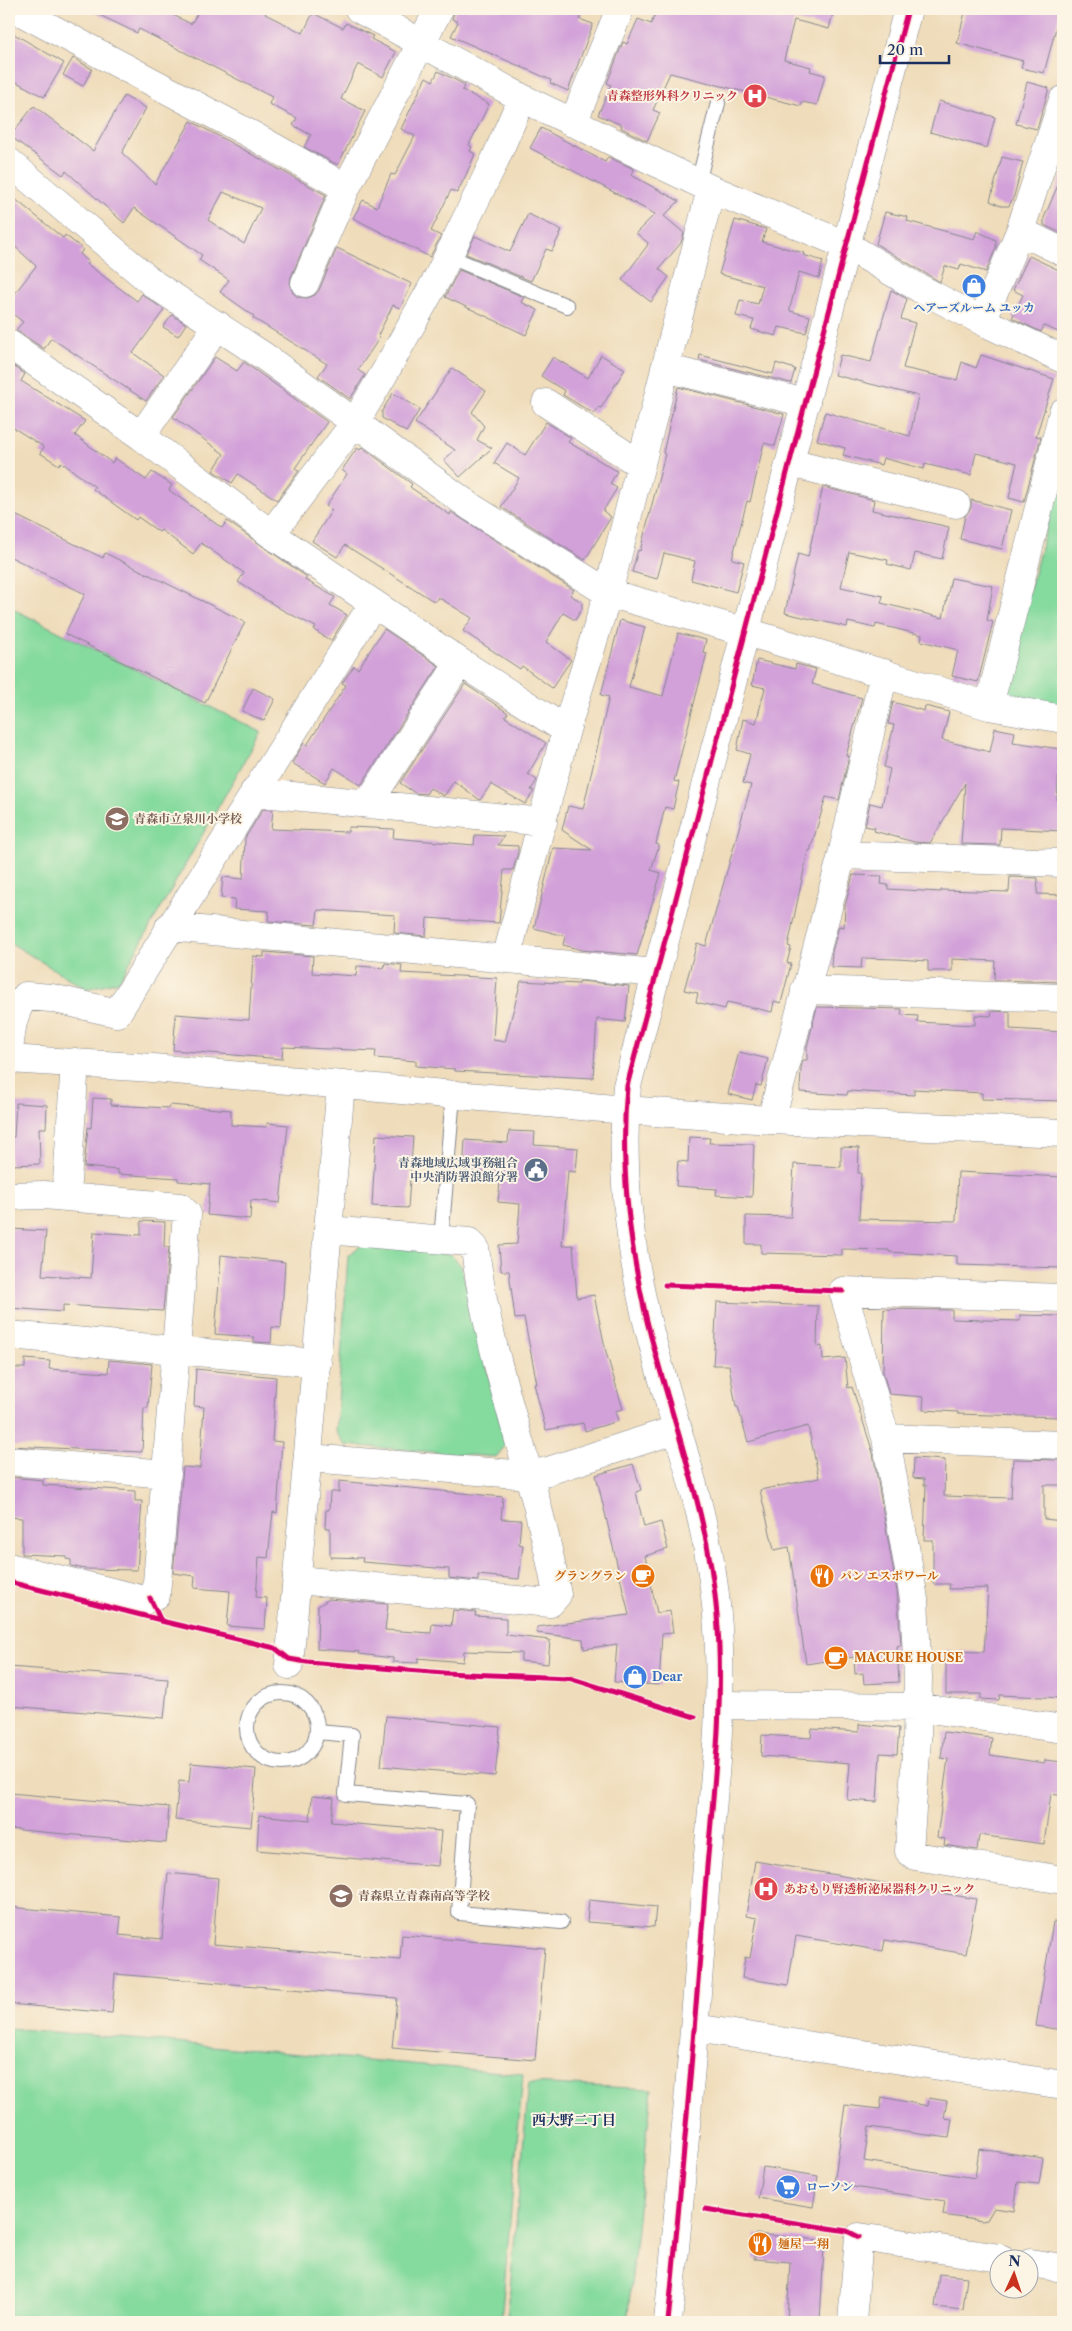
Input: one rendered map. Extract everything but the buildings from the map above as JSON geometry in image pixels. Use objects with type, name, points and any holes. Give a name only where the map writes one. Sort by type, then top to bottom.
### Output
[{"type":"street","points":[[23,9],[21,12],[250,134],[346,188]]},
{"type":"street","points":[[359,9],[522,98],[705,186],[848,246],[919,288],[982,321],[1063,358]]},
{"type":"street","points":[[305,282],[346,188],[439,9]]},
{"type":"street","points":[[573,123],[620,9]]},
{"type":"street","points":[[668,2322],[695,2028],[719,1705],[720,1664],[713,1578],[705,1532],[646,1316],[637,1270],[628,1196],[625,1110],[630,1070],[747,632],[908,9]]},
{"type":"street","points":[[271,534],[354,424],[395,354],[448,256],[494,162],[522,98]]},
{"type":"street","points":[[982,321],[1020,231],[1063,101]]},
{"type":"street","points":[[9,162],[155,285],[218,325],[471,507],[608,593],[747,632],[989,706],[1063,719]]},
{"type":"street","points":[[506,959],[566,730],[608,593],[666,368],[705,186]]},
{"type":"street","points":[[1020,231],[1063,252]]},
{"type":"street","points":[[141,436],[218,325]]},
{"type":"street","points":[[9,344],[141,436],[271,534],[460,662],[566,730]]},
{"type":"street","points":[[666,368],[806,402]]},
{"type":"street","points":[[546,403],[641,465]]},
{"type":"street","points":[[989,706],[1063,412]]},
{"type":"street","points":[[790,463],[956,504]]},
{"type":"street","points":[[9,1052],[16,1012],[19,1003],[26,996],[51,998],[117,1013],[169,927],[373,604]]},
{"type":"street","points":[[367,804],[460,662]]},
{"type":"street","points":[[771,1120],[842,855],[884,673]]},
{"type":"street","points":[[254,792],[543,822]]},
{"type":"street","points":[[842,855],[1063,864]]},
{"type":"street","points":[[169,927],[656,974]]},
{"type":"street","points":[[805,990],[1063,998]]},
{"type":"street","points":[[9,1059],[75,1062],[625,1110],[771,1120],[1063,1133]]},
{"type":"street","points":[[66,1197],[75,1062]]},
{"type":"street","points":[[287,1679],[341,1085]]},
{"type":"street","points":[[9,1196],[66,1197],[180,1207],[187,1214],[178,1350],[156,1595],[145,1600],[9,1567]]},
{"type":"street","points":[[297,1580],[550,1603],[557,1595],[549,1548],[530,1475],[496,1367],[475,1248],[469,1242],[328,1230]]},
{"type":"street","points":[[1063,1298],[843,1291],[886,1438],[914,1599],[917,1707],[909,1851],[915,1856],[1063,1880]]},
{"type":"street","points":[[9,1335],[316,1363]]},
{"type":"street","points":[[308,1458],[530,1475],[678,1430]]},
{"type":"street","points":[[886,1438],[1063,1445]]},
{"type":"street","points":[[9,1461],[167,1474]]},
{"type":"street","points":[[719,1705],[917,1707],[1063,1729]]},
{"type":"street","points":[[695,2028],[1063,2085]]},
{"type":"street","points":[[852,2322],[859,2237],[990,2257]]},
{"type":"street","points":[[1040,2265],[1063,2268]]},
{"type":"lane","points":[[705,186],[718,103]]},
{"type":"lane","points":[[448,256],[567,306]]},
{"type":"lane","points":[[441,1240],[453,1095]]},
{"type":"lane","points":[[287,1679],[296,1695],[313,1710],[317,1721],[317,1732],[314,1743],[307,1752],[287,1762],[276,1762],[265,1758],[256,1751],[249,1741],[248,1717],[262,1698],[273,1694],[287,1679]]},
{"type":"lane","points":[[317,1732],[352,1735],[346,1794],[467,1804],[459,1913],[561,1922]]},
{"type":"green space","points":[[1063,466],[1063,706],[1009,698],[1004,685]]},
{"type":"green space","points":[[9,607],[261,732],[119,981],[86,989],[9,942]]},
{"type":"green space","points":[[363,1244],[450,1254],[461,1265],[506,1445],[496,1457],[345,1445],[336,1432],[348,1255]]},
{"type":"green space","points":[[9,2028],[523,2074],[501,2322],[452,2322],[423,2319],[443,2322],[9,2322],[9,2243],[13,2214],[9,2187]]},
{"type":"green space","points":[[529,2083],[652,2089],[627,2322],[507,2322]]},
{"type":"cycle path","points":[[668,2322],[717,1753],[719,1650],[713,1577],[706,1539],[688,1465],[646,1317],[635,1260],[625,1173],[627,1086],[908,9]]},
{"type":"cycle path","points":[[665,1285],[843,1291]]},
{"type":"cycle path","points":[[9,1582],[161,1620]]},
{"type":"cycle path","points":[[150,1598],[161,1621],[275,1648],[289,1659],[444,1673],[569,1678],[695,1717]]},
{"type":"cycle path","points":[[705,2209],[847,2231],[859,2237]]},
{"type":"place","name":"青森整形外科クリニック","points":[[755,96]]},
{"type":"place","name":"ヘアーズルーム ユッカ","points":[[974,286]]},
{"type":"place","name":"青森市立泉川小学校","points":[[117,819]]},
{"type":"place","name":"青森地域広域事務組合 中央消防署浪館分署","points":[[536,1170]]},
{"type":"place","name":"グラングラン","points":[[643,1576]]},
{"type":"place","name":"パン エスポワール","points":[[822,1576]]},
{"type":"place","name":"MACURE HOUSE","points":[[836,1658]]},
{"type":"place","name":"Dear","points":[[635,1677]]},
{"type":"place","name":"あおもり腎透析泌尿器科クリニック","points":[[766,1889]]},
{"type":"place","name":"青森県立青森南高等学校","points":[[341,1896]]},
{"type":"place","name":"ローソン","points":[[788,2187]]},
{"type":"place","name":"麺屋 一翔","points":[[760,2244]]},
{"type":"district","name":"西大野二丁目","points":[[574,2120]]}]
